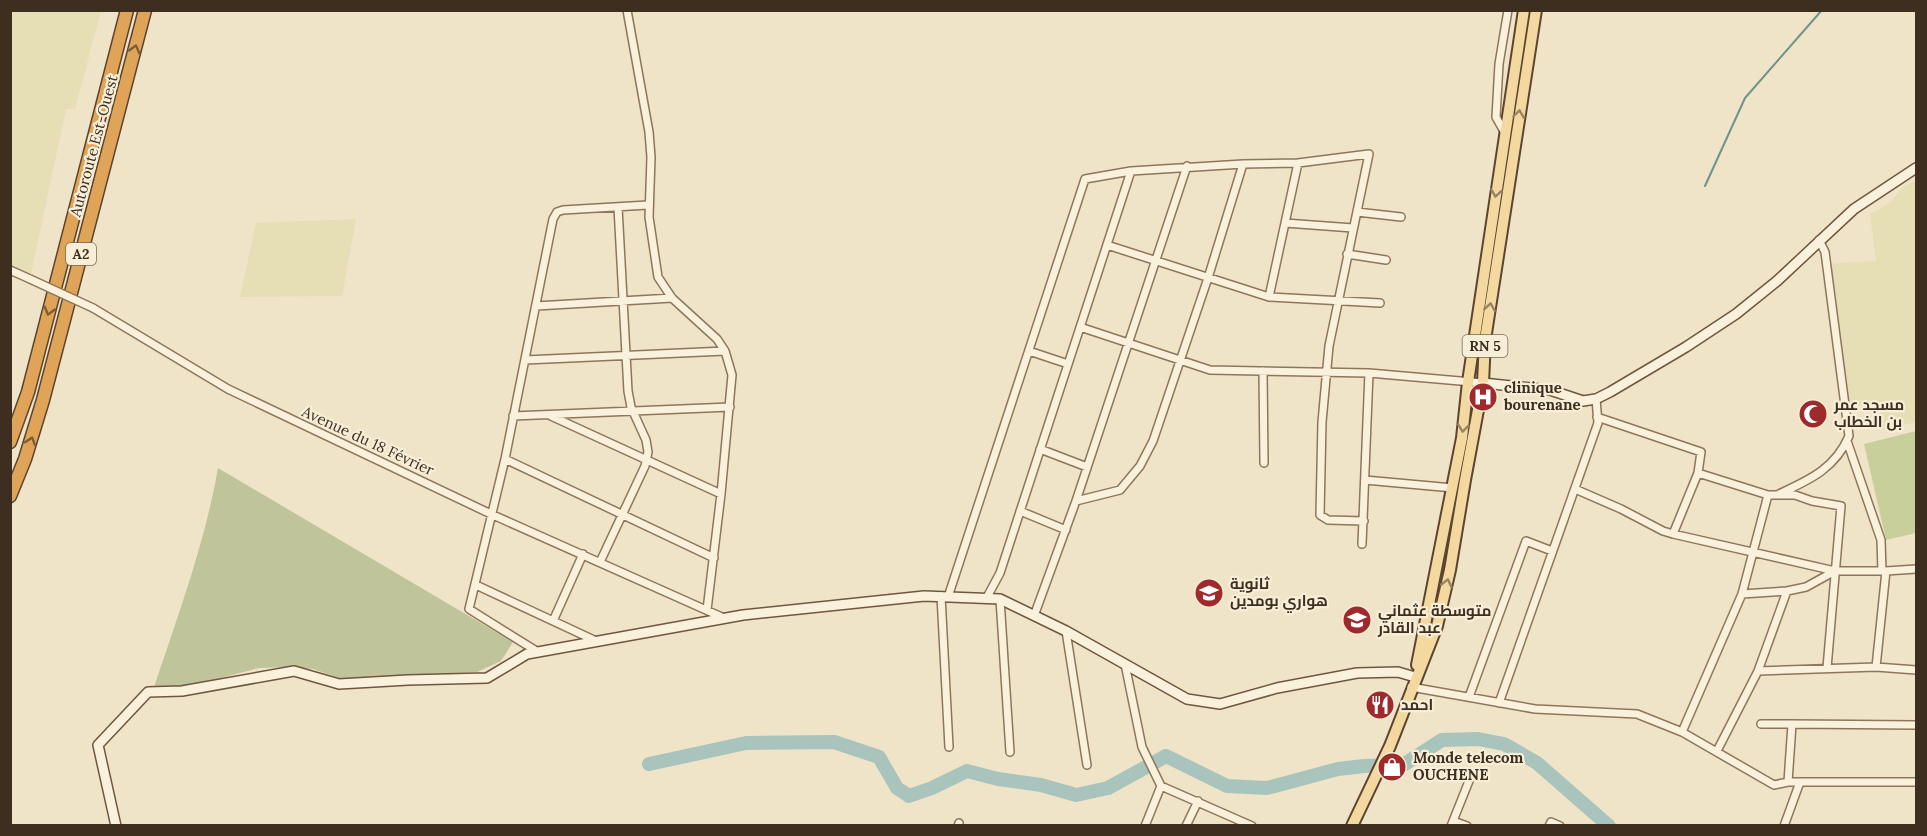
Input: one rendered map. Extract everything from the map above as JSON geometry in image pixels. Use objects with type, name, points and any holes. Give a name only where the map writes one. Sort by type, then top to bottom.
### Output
[{"type":"highway","name":"Autoroute Est-Ouest","points":[[10,442],[28,392],[127,10]]},
{"type":"highway","name":"Autoroute Est-Ouest","points":[[10,496],[25,459],[43,400],[145,10]]},
{"type":"main road","name":"RN 5","points":[[1413,682],[1462,438],[1468,382],[1524,10]]},
{"type":"main road","name":"RN 5","points":[[1352,825],[1390,746],[1413,682],[1425,659],[1437,626],[1448,581],[1484,383],[1485,340],[1536,10]]},
{"type":"street","points":[[627,10],[649,132],[651,157],[648,205],[658,277],[672,298],[717,339],[725,351],[732,375],[707,610]]},
{"type":"street","points":[[1506,133],[1496,117],[1498,63],[1508,10]]},
{"type":"street","points":[[949,747],[944,597],[1029,351],[1085,179],[1131,171],[1187,166],[1298,163],[1369,154],[1329,346],[1322,422],[1320,515],[1328,520],[1364,521]]},
{"type":"street","points":[[1269,297],[1298,163]]},
{"type":"street","points":[[1076,501],[1120,490],[1140,466],[1153,441],[1208,278],[1243,164]]},
{"type":"street","points":[[1035,616],[1076,501],[1187,166]]},
{"type":"street","points":[[1080,327],[1210,370],[1369,373],[1550,390],[1583,401],[1596,399],[1631,381],[1736,314],[1777,281],[1854,209],[1917,168]]},
{"type":"street","points":[[986,599],[1000,573],[1131,171]]},
{"type":"street","points":[[538,652],[469,609],[493,515],[555,214],[563,210],[648,205]]},
{"type":"street","points":[[600,562],[647,460],[646,440],[629,399],[618,207]]},
{"type":"street","points":[[1356,212],[1401,217]]},
{"type":"street","points":[[1285,223],[1353,228]]},
{"type":"street","points":[[1777,495],[1810,479],[1828,466],[1843,450],[1849,436],[1825,252],[1819,240]]},
{"type":"street","points":[[1107,244],[1269,297],[1380,303]]},
{"type":"street","points":[[1347,254],[1386,260]]},
{"type":"street","name":"Avenue du 18 Février","points":[[10,270],[93,308],[228,389],[493,515],[724,618]]},
{"type":"street","points":[[536,306],[672,298]]},
{"type":"street","points":[[525,360],[725,351]]},
{"type":"street","points":[[1029,351],[1068,364]]},
{"type":"street","points":[[1263,371],[1264,463]]},
{"type":"street","points":[[1362,544],[1369,373]]},
{"type":"street","points":[[1499,703],[1598,423],[1596,399]]},
{"type":"street","points":[[513,416],[730,407]]},
{"type":"street","points":[[549,415],[721,494]]},
{"type":"street","points":[[1597,417],[1701,452],[1698,473],[1673,534]]},
{"type":"street","points":[[1847,441],[1881,540],[1884,572],[1876,666]]},
{"type":"street","points":[[1040,449],[1087,467]]},
{"type":"street","points":[[505,459],[714,558]]},
{"type":"street","points":[[1698,473],[1768,495],[1795,495],[1812,501],[1841,506],[1827,668]]},
{"type":"street","points":[[1365,480],[1453,488]]},
{"type":"street","points":[[1575,489],[1673,534],[1835,571],[1884,572],[1917,569]]},
{"type":"street","points":[[1682,732],[1742,594],[1768,495]]},
{"type":"street","points":[[1020,511],[1066,530]]},
{"type":"street","points":[[1469,697],[1526,541],[1552,551]]},
{"type":"street","points":[[553,621],[583,554]]},
{"type":"street","points":[[1742,594],[1787,591],[1806,587],[1835,571]]},
{"type":"street","points":[[476,585],[596,642]]},
{"type":"street","points":[[1717,751],[1758,671],[1787,591]]},
{"type":"street","points":[[116,825],[98,745],[148,692],[182,691],[294,670],[339,684],[487,678],[527,654],[724,618],[924,596],[1000,599],[1066,631],[1187,699],[1220,704],[1277,688],[1357,673],[1398,672],[1413,682],[1499,703],[1535,709],[1637,714],[1682,732],[1774,785],[1788,782],[1917,782]]},
{"type":"street","points":[[1000,599],[1010,752]]},
{"type":"street","points":[[1066,631],[1087,765]]},
{"type":"street","points":[[1125,664],[1142,747],[1161,786],[1252,825]]},
{"type":"street","points":[[1758,671],[1876,666],[1917,670]]},
{"type":"street","points":[[1761,724],[1917,725]]},
{"type":"street","points":[[1788,782],[1792,724]]},
{"type":"street","points":[[1467,825],[1452,823],[1471,776]]},
{"type":"street","points":[[1784,825],[1800,782]]},
{"type":"street","points":[[1145,825],[1161,786]]},
{"type":"street","points":[[1186,825],[1198,801]]},
{"type":"street","points":[[1549,825],[1551,822],[1560,825]]},
{"type":"shaded area","points":[[10,11],[101,11],[75,109],[66,109],[30,279],[11,270]]},
{"type":"shaded area","points":[[1916,180],[1916,422],[1882,430],[1878,404],[1850,408],[1827,264],[1876,261],[1870,214],[1890,203],[1902,188]]},
{"type":"shaded area","points":[[356,219],[342,296],[240,297],[256,223]]},
{"type":"green space","points":[[1916,431],[1916,533],[1886,540],[1864,444]]},
{"type":"green space","points":[[218,468],[513,642],[501,661],[477,672],[342,679],[313,669],[259,668],[190,686],[156,689],[154,687],[206,524]]},
{"type":"waterway","points":[[1705,186],[1745,98],[1822,10]]},
{"type":"waterway","points":[[649,764],[746,743],[834,742],[879,757],[897,788],[909,796],[967,771],[998,779],[1041,785],[1076,795],[1108,788],[1166,756],[1227,786],[1267,788],[1338,769],[1403,765],[1442,740],[1478,739],[1504,744],[1537,763],[1609,826]]},
{"type":"place","name":"clinique bourenane","points":[[1483,397]]},
{"type":"place","name":"مسجد عمر بن الخطاب","points":[[1813,414]]},
{"type":"place","name":"ثانوية هواري بومدين","points":[[1209,593]]},
{"type":"place","name":"متوسطة عثماني عبد القادر","points":[[1357,620]]},
{"type":"place","name":"احمد","points":[[1380,705]]},
{"type":"place","name":"Monde telecom OUCHENE","points":[[1392,767]]}]
